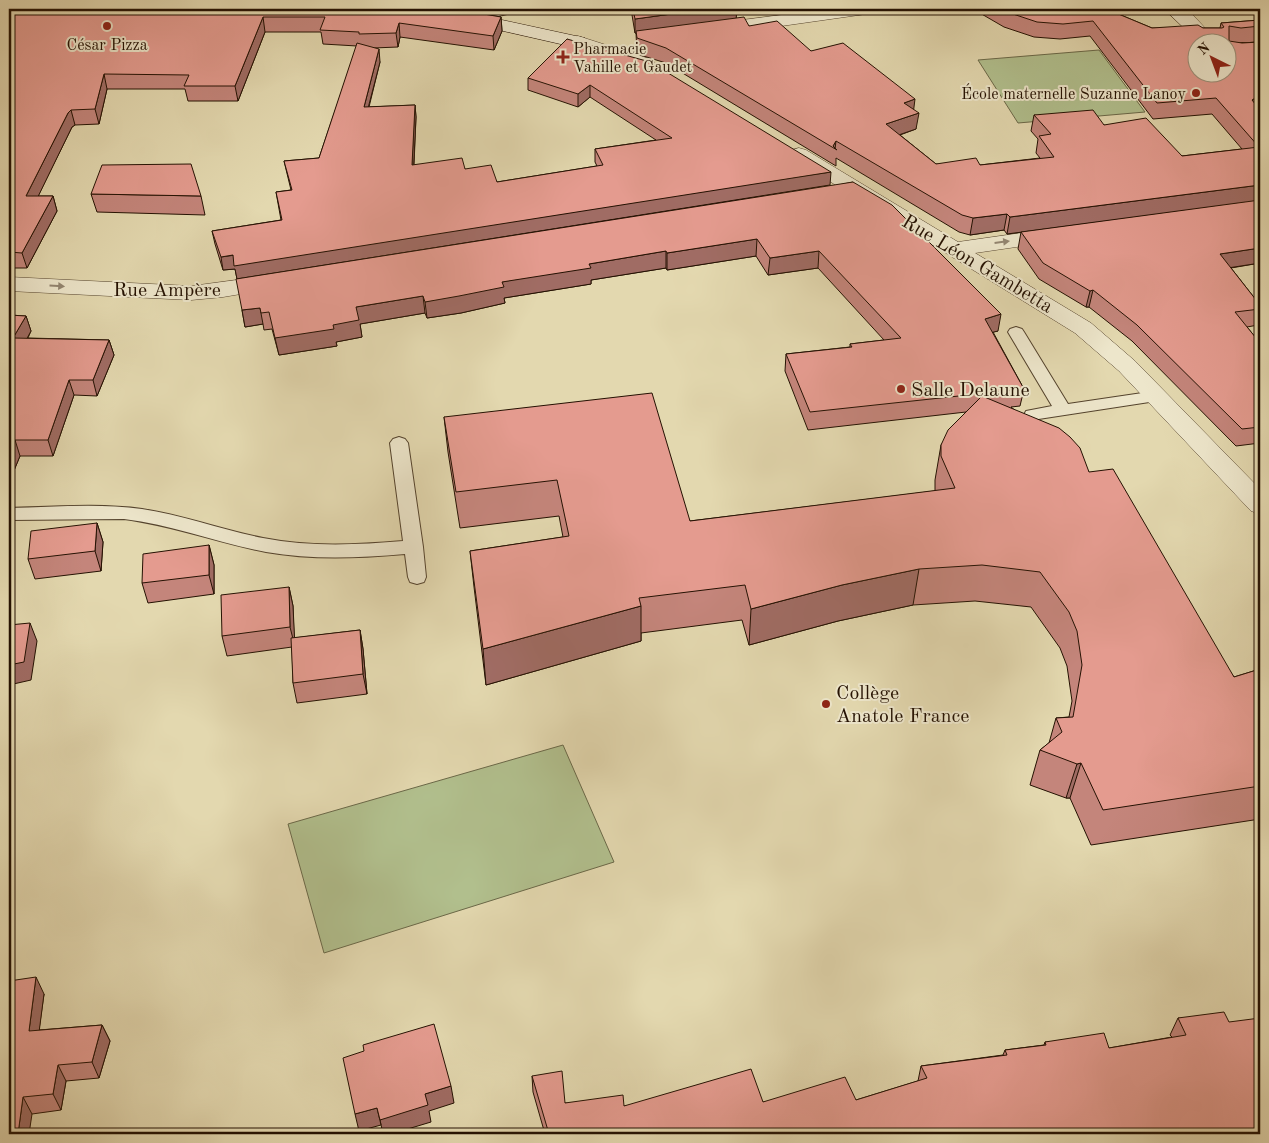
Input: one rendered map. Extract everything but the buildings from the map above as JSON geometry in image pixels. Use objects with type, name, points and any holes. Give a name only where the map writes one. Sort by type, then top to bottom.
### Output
[{"type":"street","points":[[519,9],[518,17],[521,24],[530,30]]},
{"type":"street","points":[[694,32],[866,9]]},
{"type":"street","points":[[1173,9],[1186,18],[1199,32]]},
{"type":"street","points":[[458,12],[578,42],[662,71],[646,56],[648,47]]},
{"type":"street","points":[[578,42],[595,44],[629,41]]},
{"type":"street","name":"Rue Léon Gambetta","points":[[782,144],[1082,328],[1110,350],[1260,505]]},
{"type":"street","points":[[823,195],[857,189]]},
{"type":"street","points":[[953,249],[1075,232]]},
{"type":"street","name":"Rue Ampère","points":[[9,284],[191,292],[223,290],[292,279]]},
{"type":"lane","points":[[458,12],[492,14],[511,9]]},
{"type":"lane","points":[[1016,332],[1063,410]]},
{"type":"lane","points":[[1032,415],[1156,396]]},
{"type":"lane","points":[[399,443],[417,577]]},
{"type":"lane","points":[[9,514],[143,514],[182,522],[266,546],[297,550],[354,551],[414,547]]},
{"type":"green space","points":[[1099,50],[1145,112],[1018,123],[978,60]]},
{"type":"green space","points":[[563,745],[614,862],[324,953],[288,824]]},
{"type":"place","name":"César Pizza","points":[[107,26]]},
{"type":"place","name":"Pharmacie Vahille et Gaudet","points":[[563,57]]},
{"type":"place","name":"École maternelle Suzanne Lanoy","points":[[1196,93]]},
{"type":"place","name":"Salle Delaune","points":[[901,389]]},
{"type":"place","name":"Collège Anatole France","points":[[826,704]]}]
